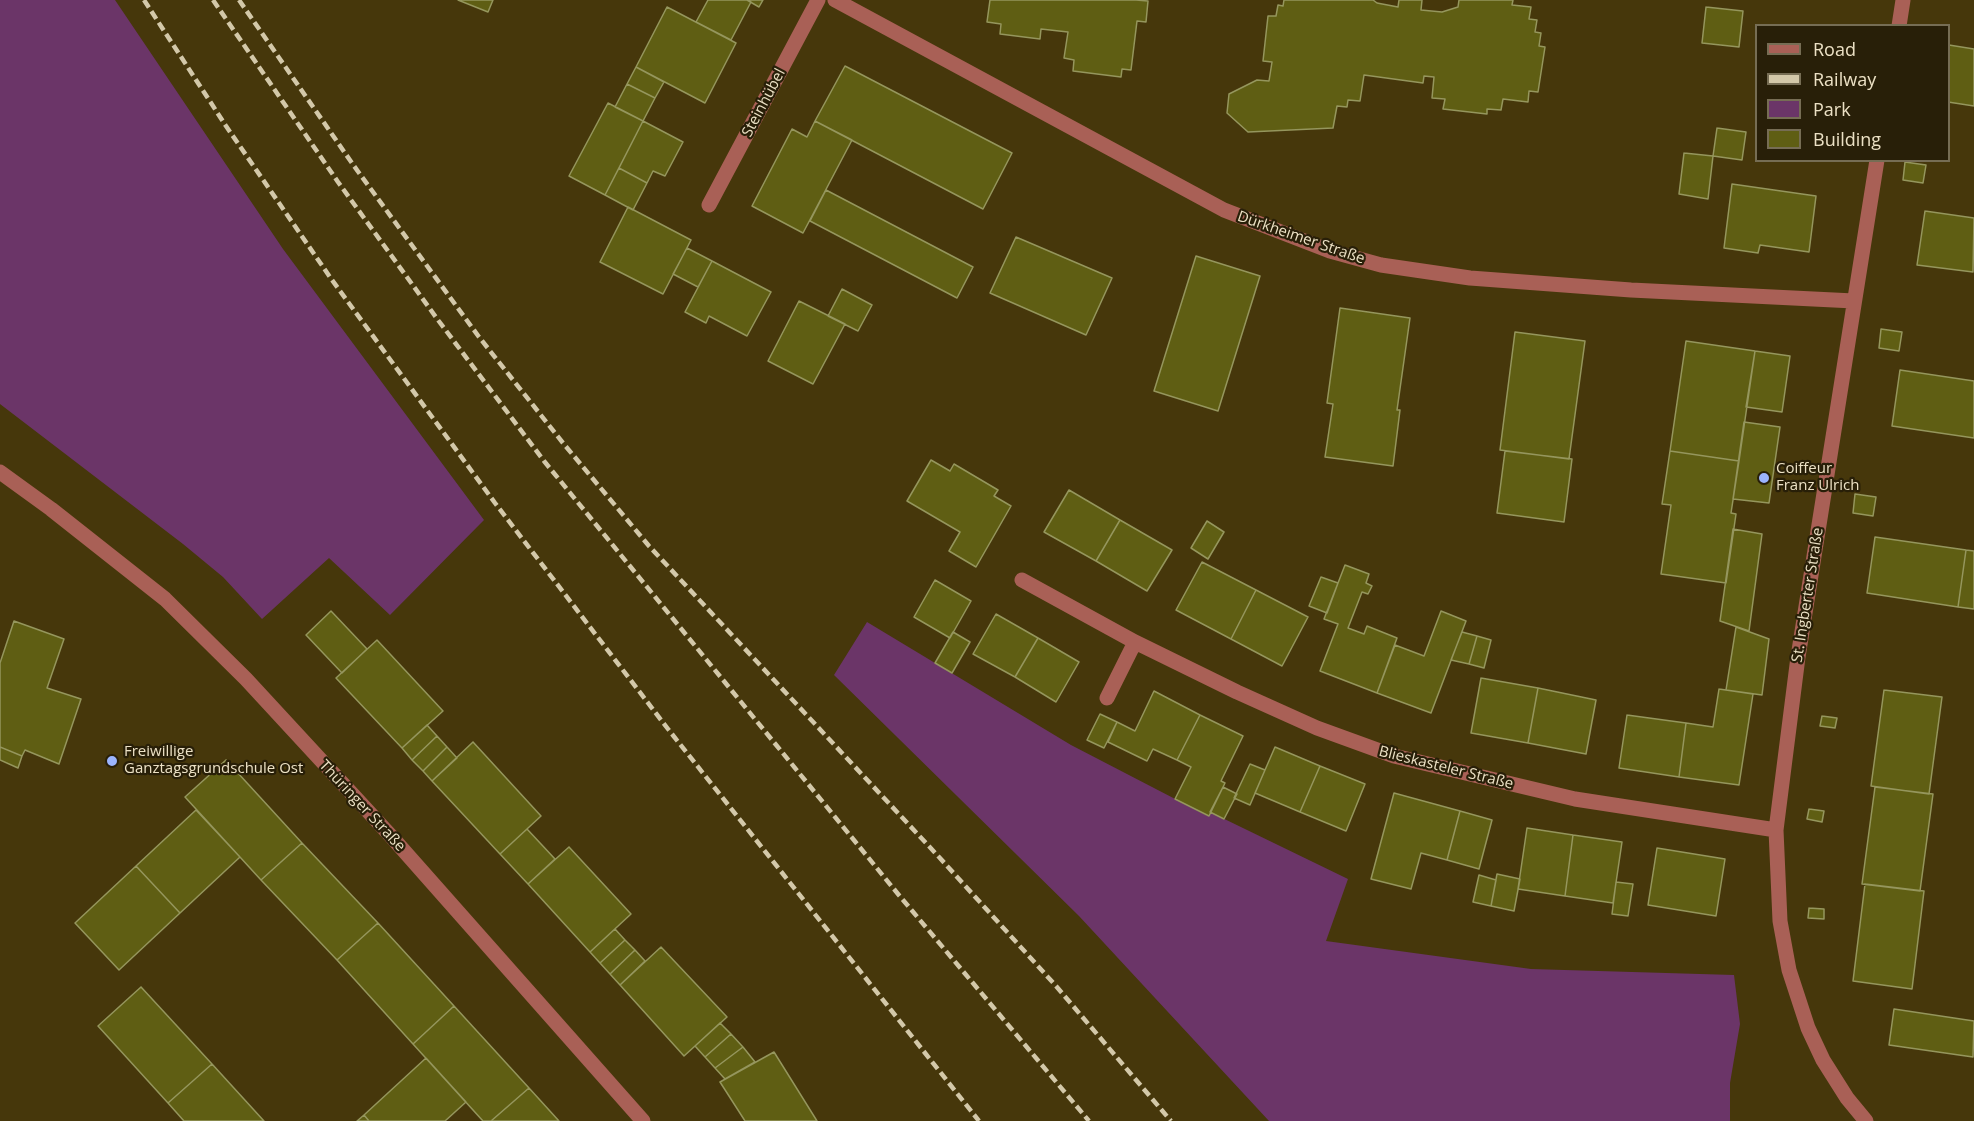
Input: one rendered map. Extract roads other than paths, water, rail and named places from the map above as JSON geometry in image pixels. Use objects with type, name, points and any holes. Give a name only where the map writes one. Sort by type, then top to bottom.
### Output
[{"type":"street","name":"Steinhübel","points":[[710,205],[818,0]]},
{"type":"street","name":"Dürkheimer Straße","points":[[835,0],[1224,210],[1330,251],[1381,265],[1470,278],[1631,290],[1854,301]]},
{"type":"street","points":[[1899,24],[1903,0]]},
{"type":"street","name":"St. Ingberter Straße","points":[[1866,1121],[1847,1098],[1823,1060],[1808,1028],[1789,970],[1780,921],[1776,830],[1798,657],[1877,162]]},
{"type":"street","name":"Thüringer Straße","points":[[0,472],[51,509],[165,600],[246,679],[390,835],[643,1121]]},
{"type":"street","name":"Blieskasteler Straße","points":[[1022,580],[1135,642],[1237,692],[1317,728],[1394,756],[1575,799],[1776,830]]},
{"type":"street","points":[[1107,698],[1135,642]]},
{"type":"railway","points":[[144,0],[226,126],[332,280],[495,503],[668,729],[979,1121]]},
{"type":"railway","points":[[213,0],[338,182],[544,461],[898,894],[1089,1121]]},
{"type":"railway","points":[[239,0],[354,166],[479,337],[563,443],[649,546],[939,857],[1056,986],[1171,1121]]},
{"type":"place","name":"Coiffeur Franz Ulrich","points":[[1764,478]]},
{"type":"place","name":"Freiwillige Ganztagsgrundschule Ost","points":[[112,761]]}]
